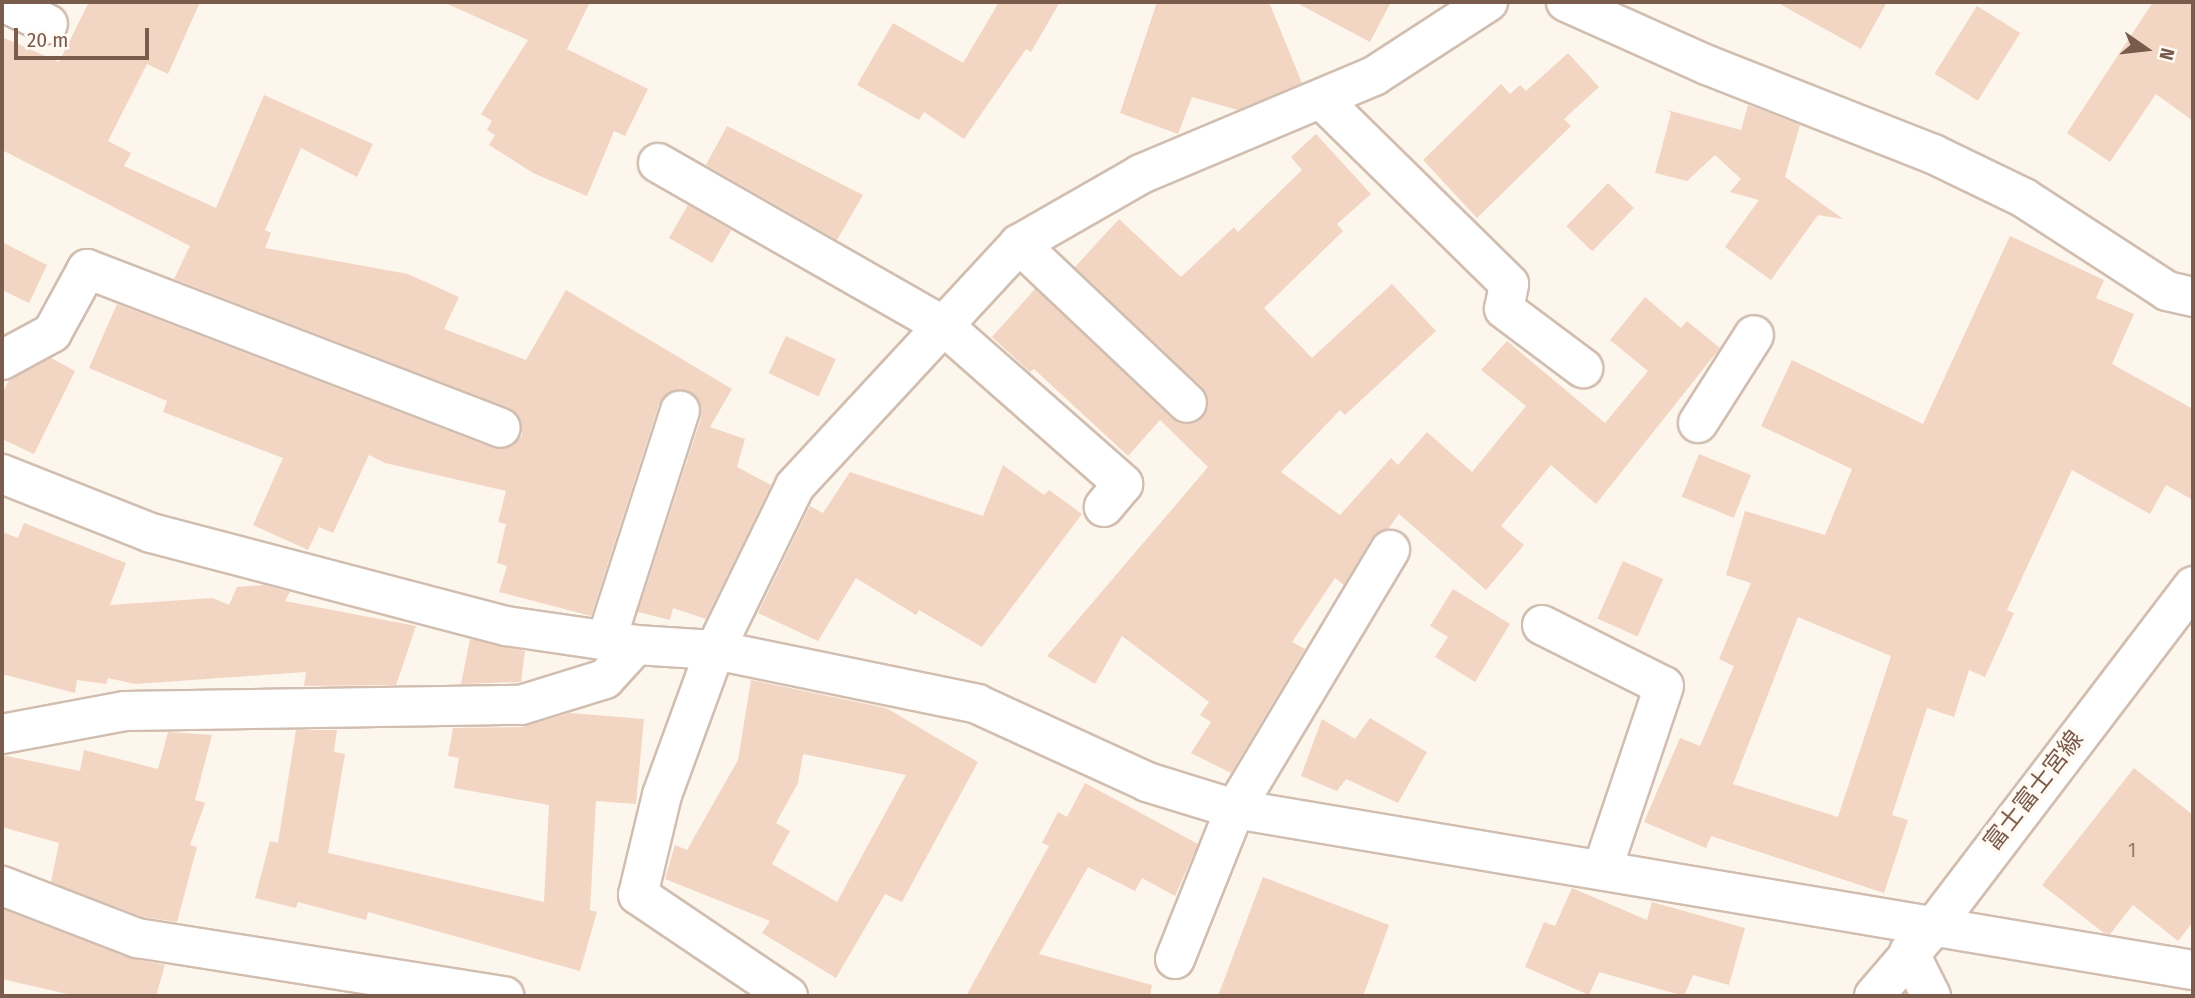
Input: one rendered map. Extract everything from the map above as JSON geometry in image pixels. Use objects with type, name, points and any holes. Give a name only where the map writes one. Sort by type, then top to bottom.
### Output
[{"type":"street","points":[[3,2],[48,24]]},
{"type":"street","points":[[788,996],[638,895],[662,795],[715,650],[795,486],[1019,244],[1141,174],[1324,101],[1374,76],[1488,2]]},
{"type":"street","points":[[1566,2],[1707,65],[1933,154],[2024,198],[2167,291],[2193,297]]},
{"type":"street","points":[[1324,101],[1509,284],[1504,309],[1583,368]]},
{"type":"street","points":[[658,163],[944,326],[1124,485],[1104,507]]},
{"type":"street","points":[[1019,244],[1187,403]]},
{"type":"street","points":[[2,360],[52,333],[87,269],[501,428]]},
{"type":"street","points":[[1698,423],[1754,335]]},
{"type":"street","points":[[2,734],[125,711],[521,705],[605,679],[621,643],[680,411]]},
{"type":"street","points":[[2,474],[151,533],[506,626],[621,643],[715,650],[977,704],[1147,782],[1235,809],[2193,970]]},
{"type":"street","points":[[1175,959],[1235,809],[1390,550]]},
{"type":"street","name":"富士富士宮線","points":[[1874,996],[1934,925],[2193,586]]},
{"type":"street","points":[[1542,625],[1664,686],[1602,870]]},
{"type":"street","points":[[2,886],[137,938],[504,996]]},
{"type":"street","points":[[1909,952],[1931,996]]},
{"type":"building","points":[[89,2],[200,2],[168,74],[147,64],[108,141],[131,153],[124,166],[216,208],[264,95],[373,144],[357,177],[301,148],[265,230],[271,233],[265,248],[408,274],[459,297],[444,329],[526,360],[566,290],[732,389],[710,427],[745,439],[737,467],[771,485],[706,619],[673,608],[670,620],[638,612],[701,418],[701,406],[687,390],[675,390],[659,404],[591,616],[499,592],[507,566],[497,563],[506,524],[498,522],[506,491],[385,463],[369,455],[333,533],[319,527],[308,550],[253,525],[283,458],[163,412],[167,401],[89,368],[117,304],[493,448],[514,445],[522,435],[518,415],[509,408],[174,279],[190,246],[2,150],[2,37],[59,62]]},
{"type":"building","points":[[443,2],[590,2],[567,49],[648,89],[625,136],[614,131],[587,196],[533,173],[489,145],[495,135],[487,130],[492,121],[481,114],[528,40]]},
{"type":"building","points":[[999,2],[1060,2],[1031,52],[1026,49],[964,139],[924,112],[919,120],[857,85],[893,23],[963,63]]},
{"type":"building","points":[[1157,2],[1269,2],[1302,83],[1238,110],[1192,97],[1178,134],[1120,113]]},
{"type":"building","points":[[1295,2],[1391,2],[1370,42]]},
{"type":"building","points":[[1776,2],[1887,2],[1861,49]]},
{"type":"building","points":[[2153,2],[2193,2],[2193,121],[2156,94],[2110,162],[2067,133]]},
{"type":"building","points":[[1977,6],[2020,33],[1978,101],[1935,74]]},
{"type":"building","points":[[1568,53],[1599,87],[1564,119],[1571,126],[1477,218],[1423,160],[1501,84],[1510,94],[1520,85],[1526,91]]},
{"type":"building","points":[[1748,105],[1800,125],[1785,177],[1843,219],[1818,215],[1771,280],[1725,247],[1759,200],[1730,192],[1741,179],[1715,155],[1687,181],[1655,173],[1671,113],[1667,110],[1741,130]]},
{"type":"building","points":[[727,126],[863,195],[837,240],[706,165]]},
{"type":"building","points":[[1316,134],[1371,194],[1337,224],[1343,231],[1264,308],[1312,358],[1392,284],[1436,331],[1345,415],[1340,410],[1281,472],[1340,515],[1391,458],[1398,465],[1427,432],[1472,472],[1526,406],[1481,370],[1507,341],[1605,423],[1648,371],[1610,340],[1645,297],[1681,328],[1687,321],[1720,348],[1596,504],[1551,465],[1501,526],[1524,545],[1486,590],[1399,514],[1388,529],[1371,539],[1344,585],[1335,578],[1292,642],[1305,649],[1231,773],[1191,753],[1211,722],[1200,715],[1209,702],[1122,636],[1095,684],[1047,656],[1208,467],[1160,420],[1128,456],[1034,369],[1030,372],[992,337],[1035,289],[1172,419],[1183,424],[1202,418],[1208,407],[1202,387],[1075,267],[1119,219],[1181,277],[1234,227],[1238,232],[1302,170],[1291,157]]},
{"type":"building","points":[[1608,183],[1634,208],[1592,251],[1566,226]]},
{"type":"building","points":[[688,205],[731,230],[712,263],[669,238]]},
{"type":"building","points":[[2010,236],[2104,280],[2096,298],[2134,314],[2112,364],[2193,409],[2193,500],[2166,485],[2150,514],[2072,470],[2007,610],[2014,613],[1985,677],[1969,670],[1954,717],[1927,708],[1892,815],[1908,820],[1884,893],[1711,836],[1706,848],[1644,822],[1680,738],[1700,746],[1734,666],[1719,659],[1751,583],[1726,575],[1745,511],[1825,535],[1852,469],[1761,426],[1792,360],[1923,424]],"holes":[[[1798,617],[1891,656],[1838,817],[1733,784]]]},
{"type":"building","points":[[2,242],[47,265],[29,303],[2,290]]},
{"type":"building","points":[[786,336],[836,359],[819,396],[769,373]]},
{"type":"building","points":[[51,358],[75,371],[34,454],[2,439],[2,394],[9,380]]},
{"type":"building","points":[[1699,454],[1751,475],[1734,518],[1682,497]]},
{"type":"building","points":[[1003,465],[1044,495],[1049,490],[1082,514],[982,647],[919,610],[916,615],[856,578],[818,641],[758,613],[810,506],[823,513],[850,472],[983,516]]},
{"type":"building","points":[[24,523],[126,563],[110,605],[213,598],[229,605],[237,587],[264,585],[290,592],[285,601],[416,626],[396,685],[304,686],[306,672],[135,684],[108,678],[106,684],[77,680],[75,693],[2,674],[2,532],[18,538]]},
{"type":"building","points":[[1623,561],[1663,579],[1638,636],[1597,619]]},
{"type":"building","points":[[1453,589],[1510,624],[1475,682],[1435,657],[1448,637],[1430,626]]},
{"type":"building","points":[[470,639],[525,651],[521,682],[461,684]]},
{"type":"building","points":[[751,680],[886,708],[978,762],[902,902],[885,894],[836,978],[762,933],[770,921],[665,879],[675,845],[687,850],[738,760]],"holes":[[[803,754],[906,775],[837,902],[772,864],[790,831],[776,823],[798,783]]]},
{"type":"building","points":[[570,713],[644,719],[636,804],[596,801],[590,910],[597,912],[580,971],[368,912],[366,920],[298,902],[296,908],[255,898],[270,841],[278,843],[296,730],[337,730],[334,752],[345,754],[328,853],[544,902],[549,805],[454,788],[459,758],[448,756],[453,728],[522,727]]},
{"type":"building","points":[[1370,718],[1427,752],[1398,803],[1346,779],[1337,791],[1301,776],[1322,719],[1355,739]]},
{"type":"building","points":[[168,732],[212,735],[195,800],[205,803],[190,845],[197,847],[177,922],[143,917],[51,882],[59,843],[2,827],[2,755],[80,771],[84,750],[158,769]]},
{"type":"building","points":[[2134,768],[2193,815],[2193,922],[2178,941],[2133,905],[2110,934],[2104,933],[2042,885]]},
{"type":"building","points":[[1085,783],[1198,844],[1175,896],[1142,878],[1135,891],[1088,867],[1039,954],[1152,985],[1150,996],[966,996],[1049,846],[1042,843],[1058,812],[1067,817]]},
{"type":"building","points":[[1263,877],[1389,925],[1363,996],[1218,996]]},
{"type":"building","points":[[1572,888],[1647,920],[1652,902],[1745,928],[1729,985],[1693,975],[1684,996],[1599,972],[1589,995],[1525,967],[1544,922],[1555,926]]},
{"type":"building","points":[[2,909],[129,958],[165,965],[156,996],[76,996],[2,979]]}]
